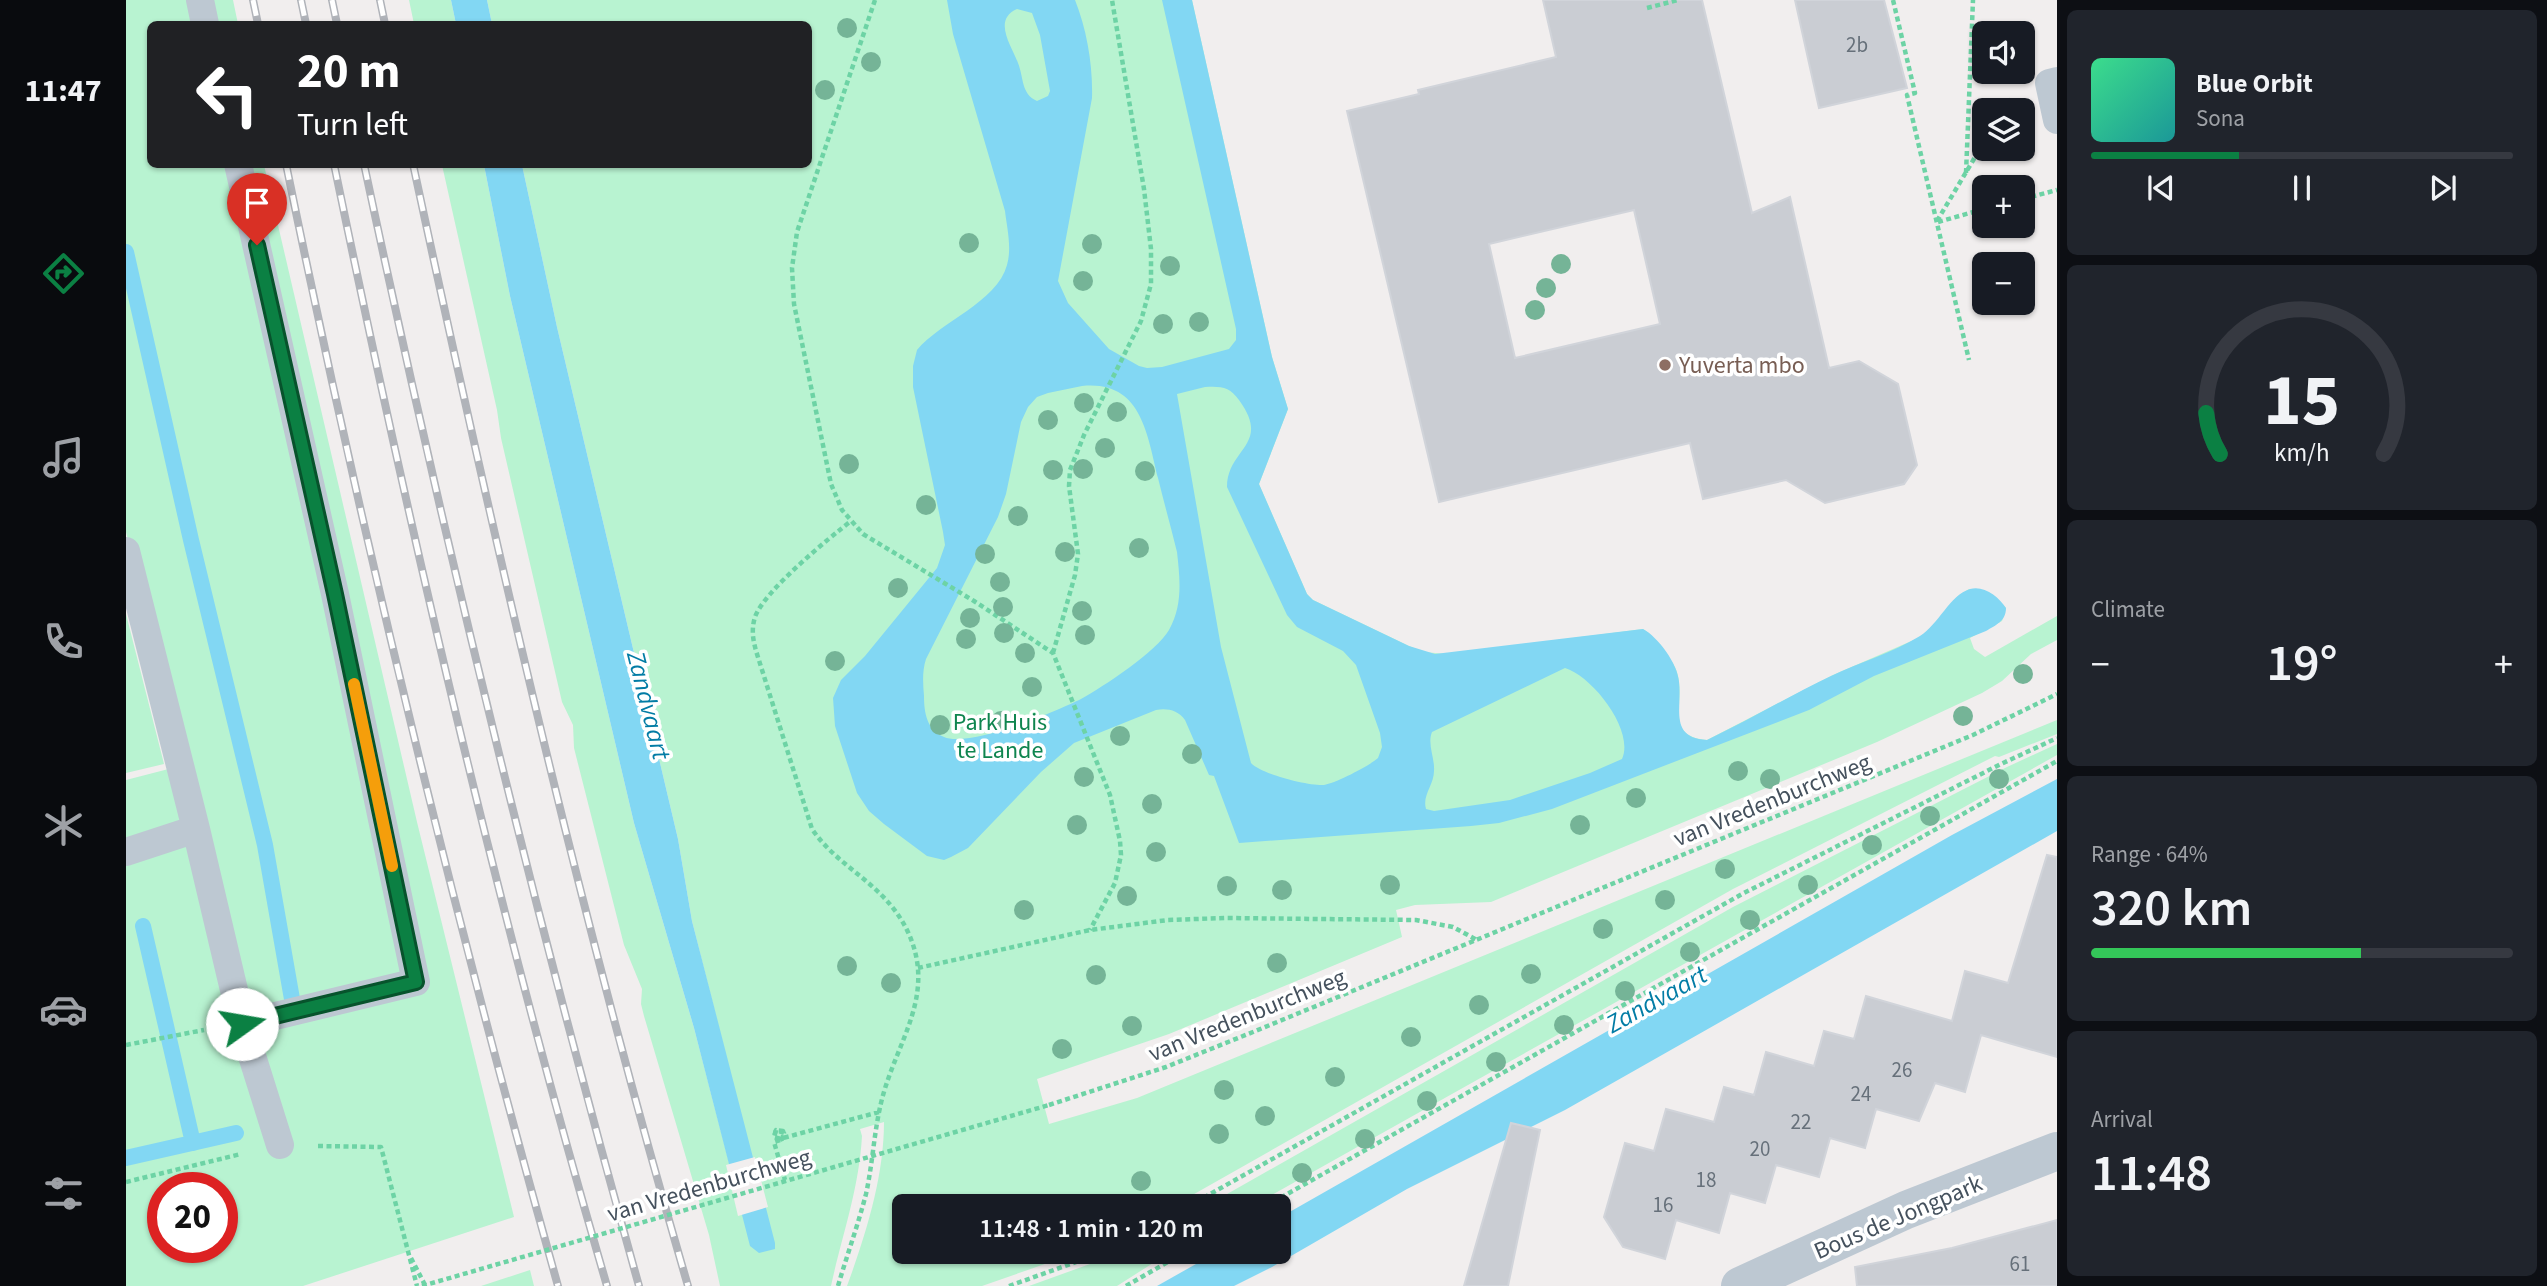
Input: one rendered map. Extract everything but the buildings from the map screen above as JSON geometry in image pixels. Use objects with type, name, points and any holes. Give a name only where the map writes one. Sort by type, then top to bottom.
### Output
[{"type":"street","name":"Bous de Jongpark","points":[[1740,1286],[1906,1210],[2057,1151]]},
{"type":"lane","points":[[200,0],[204,21]]},
{"type":"lane","points":[[2057,81],[2049,83],[2057,120]]},
{"type":"lane","points":[[239,168],[335,594],[416,982],[242,1024]]},
{"type":"lane","points":[[126,551],[242,1024],[279,1145]]},
{"type":"lane","points":[[126,852],[195,829]]},
{"type":"path","points":[[875,0],[797,232],[792,268],[794,304],[831,484],[842,510],[863,534],[963,594],[1053,653],[1110,795],[1118,827],[1121,855],[1115,883],[1090,930]]},
{"type":"path","points":[[1053,653],[1076,575],[1078,554],[1069,486],[1070,470],[1141,321],[1149,293],[1151,249],[1144,189],[1112,0]]},
{"type":"path","points":[[1647,8],[1678,0]]},
{"type":"path","points":[[1893,0],[1915,93],[1906,95],[1969,360]]},
{"type":"path","points":[[1966,173],[1973,0]]},
{"type":"path","points":[[1937,222],[1973,161]]},
{"type":"path","points":[[2035,196],[2057,190]]},
{"type":"path","points":[[1937,222],[1972,212]]},
{"type":"path","points":[[838,1286],[866,1193],[883,1096],[913,1014],[918,990],[918,968],[908,932],[888,900],[812,829],[753,641],[753,622],[759,607],[806,559],[851,522]]},
{"type":"path","name":"van Vredenburchweg","points":[[421,1286],[1049,1105],[1166,1067],[1973,735],[2057,694]]},
{"type":"path","points":[[1210,1194],[1742,894],[2057,738]]},
{"type":"path","points":[[1287,1194],[2057,761]]},
{"type":"path","points":[[918,968],[1090,930],[1168,920],[1416,920],[1453,927],[1478,940]]},
{"type":"path","points":[[126,1045],[191,1032]]},
{"type":"path","points":[[785,1181],[774,1142],[782,1139],[781,1135],[879,1112]]},
{"type":"path","points":[[126,1182],[279,1145],[381,1147],[406,1248],[421,1286]]},
{"type":"path","points":[[1009,1286],[1071,1264]]},
{"type":"path","points":[[1126,1286],[1164,1264]]},
{"type":"green space","points":[[126,0],[233,0],[237,21],[147,21],[147,168],[265,168],[417,822],[514,1217],[303,1286],[126,1286],[126,780],[184,765],[126,532]]},
{"type":"green space","points":[[409,0],[451,0],[455,21],[413,21]]},
{"type":"green space","name":"Park Huis te Lande","points":[[487,0],[1192,0],[1272,357],[1288,409],[1259,484],[1307,594],[1313,600],[1424,652],[1447,654],[1643,629],[1658,643],[1677,672],[1681,726],[1694,737],[1707,740],[1833,675],[1916,639],[1930,630],[1957,597],[1969,589],[1990,593],[2006,608],[2002,621],[1970,638],[1974,649],[1985,657],[2057,616],[2057,640],[2031,654],[2002,681],[1877,742],[1491,902],[1415,905],[1396,910],[1402,937],[1169,1034],[1037,1079],[1049,1124],[1137,1098],[2057,720],[2057,734],[1999,757],[1995,756],[1733,889],[1194,1194],[892,1194],[892,1264],[1045,1264],[982,1286],[847,1286],[873,1205],[881,1164],[884,1122],[860,1129],[862,1136],[857,1175],[831,1286],[720,1286],[709,1235],[644,1016],[641,1004],[642,989],[624,945],[574,748],[573,725],[562,702],[443,168],[485,168],[510,296],[634,823],[694,1028],[745,1224],[752,1159],[692,921],[678,839],[557,327],[523,168],[812,168],[812,21],[491,21]]},
{"type":"green space","points":[[126,614],[164,764],[126,773]]},
{"type":"green space","points":[[2057,744],[2057,755],[1273,1194],[1227,1194],[1733,907]]},
{"type":"green space","points":[[1090,1264],[1152,1264],[1117,1286],[1029,1286]]},
{"type":"green space","points":[[530,1270],[534,1286],[481,1286]]},
{"type":"water","points":[[451,0],[487,0],[491,21],[455,21]]},
{"type":"water","points":[[947,0],[1075,0],[1088,48],[1092,98],[1058,281],[1068,303],[1109,349],[1139,366],[1162,367],[1229,349],[1236,340],[1236,329],[1162,0],[1192,0],[1272,357],[1288,409],[1259,484],[1307,594],[1313,600],[1409,646],[1435,654],[1643,629],[1661,645],[1675,667],[1679,682],[1682,728],[1695,738],[1707,740],[1831,676],[1920,636],[1956,597],[1970,589],[1986,590],[1995,596],[2006,608],[2004,616],[1986,631],[1874,676],[1809,710],[1552,809],[1499,823],[1239,843],[1214,776],[1209,775],[1185,720],[1172,710],[1156,710],[1074,743],[1041,772],[968,848],[944,860],[927,856],[869,811],[857,793],[835,726],[833,698],[841,680],[865,656],[937,568],[945,545],[913,387],[913,366],[917,350],[992,290],[1007,265],[1009,238],[1005,211],[953,34]],"holes":[[[1017,9],[1032,13],[1040,35],[1050,91],[1048,96],[1037,101],[1026,90],[1006,34],[1006,20]],[[1082,386],[1102,386],[1117,392],[1129,401],[1138,413],[1150,444],[1177,552],[1177,611],[1163,639],[1142,658],[1081,699],[1033,720],[991,733],[972,738],[944,737],[934,730],[926,715],[923,678],[926,659],[998,517],[1006,494],[1021,422],[1028,407],[1037,397]],[[1216,387],[1229,390],[1239,400],[1248,415],[1250,437],[1234,463],[1227,487],[1287,615],[1297,627],[1343,651],[1356,665],[1380,733],[1382,747],[1374,761],[1336,781],[1324,785],[1297,781],[1274,775],[1251,763],[1221,647],[1177,394]],[[1565,668],[1587,682],[1608,706],[1617,720],[1624,747],[1622,759],[1590,773],[1510,800],[1434,811],[1426,809],[1425,804],[1434,771],[1430,741],[1432,732]]]},
{"type":"water","points":[[485,168],[523,168],[557,327],[678,839],[692,921],[775,1249],[759,1253],[750,1246],[694,1028],[634,823],[510,296]]},
{"type":"water","points":[[2057,779],[2057,831],[1565,1110],[1407,1189],[1291,1256],[1291,1211],[1952,835]]},
{"type":"water","points":[[1196,1264],[1277,1264],[1234,1286],[1157,1286]]},
{"type":"pier","points":[[755,1157],[768,1207],[738,1216],[726,1165]]},
{"type":"waterway","points":[[126,252],[191,540],[265,845],[292,999]]},
{"type":"waterway","points":[[143,926],[193,1143]]},
{"type":"waterway","points":[[126,1158],[236,1133]]},
{"type":"railway","points":[[253,0],[257,21]]},
{"type":"railway","points":[[301,0],[305,21]]},
{"type":"railway","points":[[332,0],[336,21]]},
{"type":"railway","points":[[380,0],[384,21]]},
{"type":"railway","points":[[287,168],[346,446],[412,728],[482,1008],[558,1286]]},
{"type":"railway","points":[[335,168],[394,446],[459,728],[530,1008],[607,1286]]},
{"type":"railway","points":[[365,168],[492,727],[563,1007],[639,1286]]},
{"type":"railway","points":[[414,168],[540,728],[611,1008],[688,1286]]},
{"type":"slow traffic","points":[[354,684],[392,866]]},
{"type":"place","name":"Yuverta mbo","points":[[1665,365]]},
{"type":"route","points":[[242,1024],[416,982],[335,594],[257,245]]},
{"type":"water label","name":"Zandvaart","points":[[649,705]]},
{"type":"water label","name":"Zandvaart","points":[[1656,999]]}]
